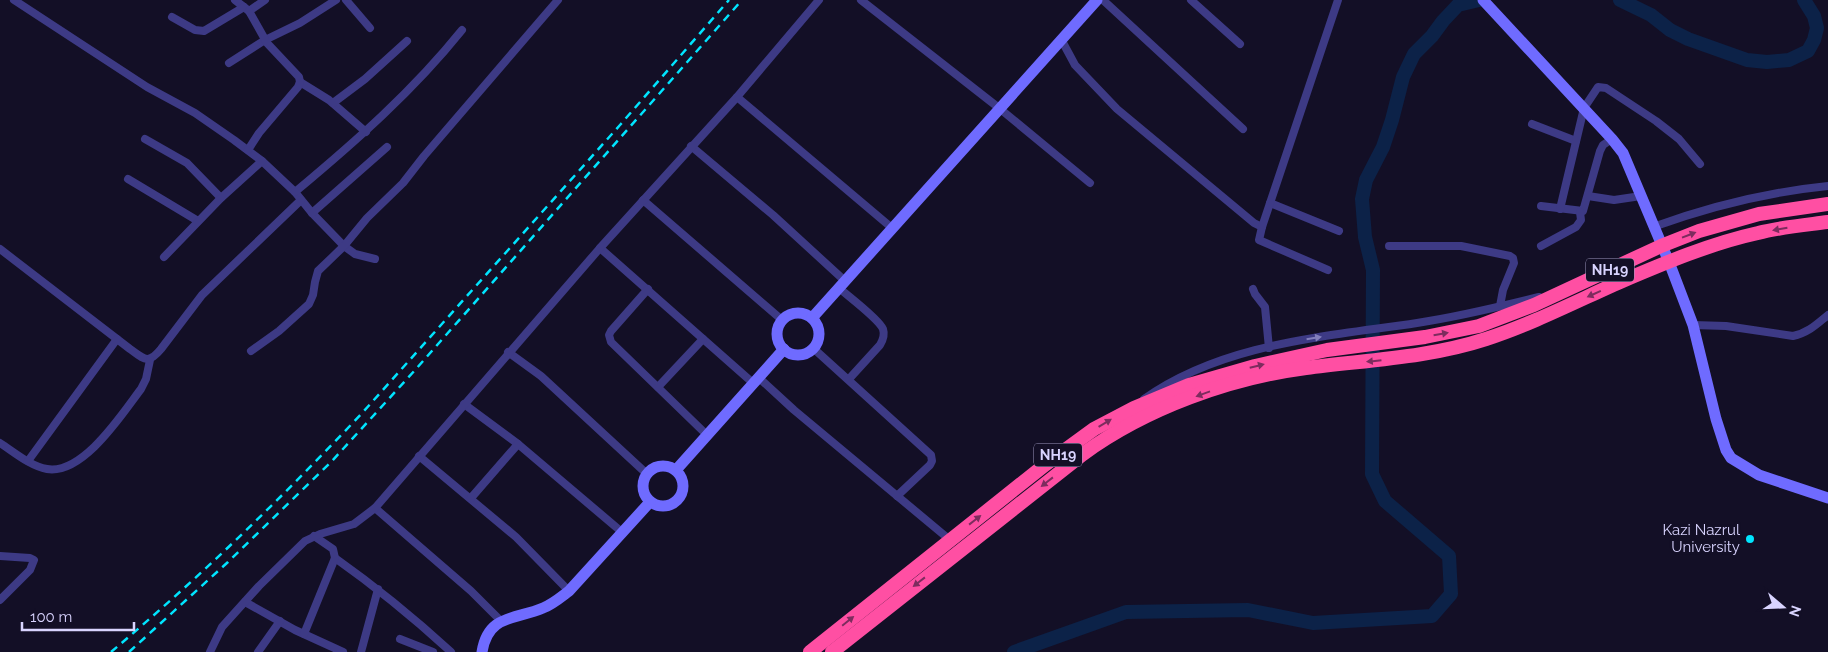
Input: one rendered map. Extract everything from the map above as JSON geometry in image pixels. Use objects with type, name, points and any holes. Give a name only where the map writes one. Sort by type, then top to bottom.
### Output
[{"type":"highway","name":"NH19","points":[[810,652],[1070,446],[1094,429],[1124,413],[1219,376],[1297,356],[1393,340],[1425,337],[1479,326],[1567,290],[1661,246],[1699,231],[1759,214],[1828,204]]},
{"type":"highway","name":"NH19","points":[[832,652],[1083,454],[1137,420],[1207,392],[1282,372],[1395,358],[1485,340],[1669,262],[1707,248],[1759,232],[1828,222]]},
{"type":"street","points":[[14,0],[147,86],[195,113],[248,150],[295,192],[312,214],[344,246],[355,254],[375,259]]},
{"type":"street","points":[[235,0],[247,9],[265,40],[298,77],[300,82],[333,103],[366,132]]},
{"type":"street","points":[[172,17],[195,30],[204,31],[265,0]]},
{"type":"street","points":[[229,63],[265,40],[300,23],[336,0]]},
{"type":"street","points":[[346,0],[370,28]]},
{"type":"street","points":[[251,351],[279,331],[309,304],[314,295],[318,271],[344,246],[363,222],[403,183],[558,0]]},
{"type":"street","points":[[210,652],[222,627],[305,541],[314,536],[354,524],[375,508],[508,352],[737,97],[820,0]]},
{"type":"street","points":[[861,0],[999,108],[1090,183]]},
{"type":"street","points":[[812,318],[1096,0]]},
{"type":"street","points":[[1103,0],[1243,129]]},
{"type":"street","points":[[1191,0],[1240,44]]},
{"type":"street","points":[[1328,270],[1259,240],[1338,0]]},
{"type":"street","points":[[1482,0],[1584,108],[1623,153],[1669,262],[1693,325],[1716,419],[1726,450],[1731,458],[1759,475],[1828,498]]},
{"type":"street","points":[[295,192],[366,132],[430,68],[462,30]]},
{"type":"street","points":[[1061,39],[1075,65],[1117,109],[1254,223],[1262,227]]},
{"type":"street","points":[[333,103],[371,75],[408,41]]},
{"type":"street","points":[[248,150],[259,133],[298,87],[300,82]]},
{"type":"street","points":[[1560,209],[1584,108],[1598,87],[1606,88],[1656,121],[1678,140],[1700,164]]},
{"type":"street","points":[[737,97],[892,228]]},
{"type":"street","points":[[1532,124],[1576,141]]},
{"type":"street","points":[[145,139],[187,163],[221,198]]},
{"type":"street","points":[[1541,206],[1583,212],[1600,151],[1612,139]]},
{"type":"street","points":[[691,146],[773,215],[878,323],[884,333],[884,339],[849,379]]},
{"type":"street","points":[[312,214],[387,147]]},
{"type":"street","points":[[164,257],[221,198],[262,161]]},
{"type":"street","points":[[128,179],[198,221]]},
{"type":"street","points":[[1654,227],[1689,214],[1756,196],[1828,186]]},
{"type":"street","points":[[1588,196],[1614,200],[1641,196]]},
{"type":"street","points":[[0,443],[40,467],[57,469],[89,453],[98,445],[141,389],[146,379],[150,360],[154,358],[202,296],[301,200]]},
{"type":"street","points":[[643,200],[782,320]]},
{"type":"street","points":[[1270,203],[1339,231]]},
{"type":"street","points":[[1541,246],[1576,227],[1581,220],[1580,212]]},
{"type":"street","points":[[1389,246],[1461,246],[1510,256],[1513,258],[1514,263],[1503,290],[1500,306]]},
{"type":"street","points":[[600,248],[703,339],[794,410],[950,540]]},
{"type":"street","points":[[0,250],[117,339],[145,359],[150,360]]},
{"type":"street","points":[[648,289],[615,326],[609,335],[611,342],[707,435]]},
{"type":"street","points":[[1253,289],[1265,307],[1269,348]]},
{"type":"street","points":[[1124,413],[1164,384],[1223,360],[1296,341],[1451,318],[1567,290]]},
{"type":"street","points":[[800,313],[812,318],[818,329],[819,336],[813,348],[802,354],[789,353],[784,349],[777,332],[782,320],[787,316],[800,313]]},
{"type":"street","points":[[1693,325],[1726,326],[1793,336],[1802,334],[1828,315]]},
{"type":"street","points":[[28,461],[117,339]]},
{"type":"street","points":[[658,387],[703,339]]},
{"type":"street","points":[[813,348],[930,455],[932,460],[930,465],[896,496]]},
{"type":"street","points":[[676,470],[784,349]]},
{"type":"street","points":[[508,352],[541,376],[647,474]]},
{"type":"street","points":[[464,404],[518,444],[622,533]]},
{"type":"street","points":[[470,498],[518,444]]},
{"type":"street","points":[[419,456],[516,537],[569,591]]},
{"type":"street","points":[[658,466],[665,466],[676,470],[683,484],[680,496],[676,501],[664,506],[650,502],[644,493],[643,486],[647,474],[658,466]]},
{"type":"street","points":[[482,652],[485,636],[501,621],[543,608],[557,601],[569,591],[650,502]]},
{"type":"street","points":[[375,508],[471,591],[501,621]]},
{"type":"street","points":[[304,634],[335,558],[333,549],[314,536]]},
{"type":"street","points":[[0,556],[30,558],[34,560],[30,570],[0,600]]},
{"type":"street","points":[[335,558],[410,614],[451,652]]},
{"type":"street","points":[[361,652],[378,590]]},
{"type":"street","points":[[246,602],[304,634],[343,652]]},
{"type":"street","points":[[258,652],[280,621]]},
{"type":"street","points":[[400,639],[433,652]]},
{"type":"waterway","points":[[1014,652],[1126,612],[1248,610],[1313,623],[1432,616],[1451,594],[1449,556],[1385,501],[1372,474],[1373,270],[1365,237],[1362,199],[1366,180],[1383,147],[1403,77],[1414,54],[1458,5],[1479,0]]},
{"type":"waterway","points":[[1620,0],[1651,15],[1670,30],[1688,39],[1747,60],[1767,62],[1789,60],[1808,51],[1814,40],[1817,28],[1814,16],[1804,0]]},
{"type":"railway","points":[[111,652],[177,595],[241,535],[364,411],[620,125],[729,0]]},
{"type":"railway","points":[[129,652],[228,562],[332,461],[416,369],[742,0]]},
{"type":"place","name":"Kazi Nazrul University","points":[[1750,539]]}]
